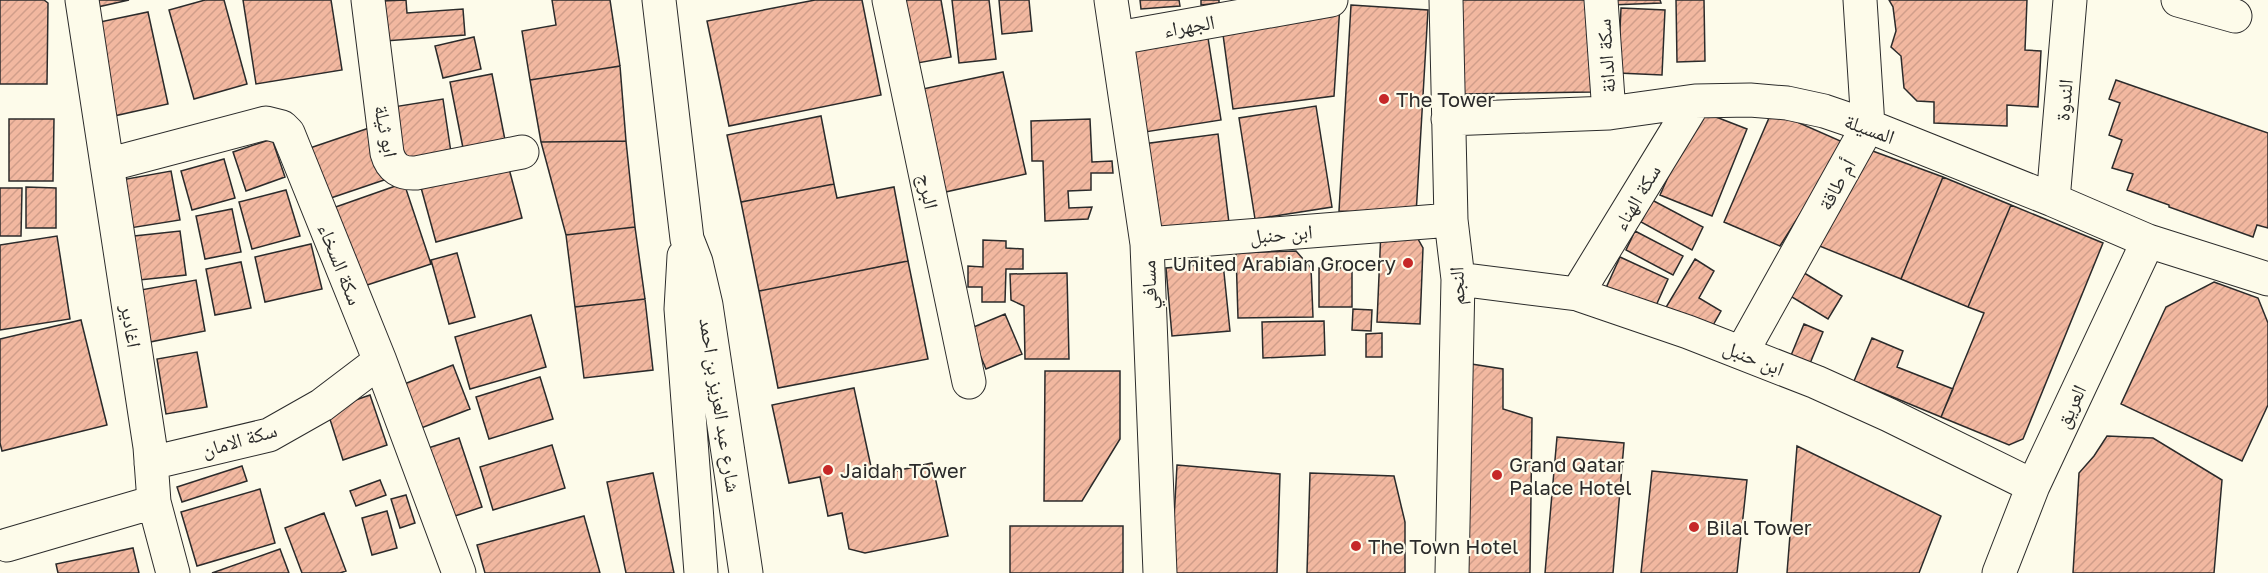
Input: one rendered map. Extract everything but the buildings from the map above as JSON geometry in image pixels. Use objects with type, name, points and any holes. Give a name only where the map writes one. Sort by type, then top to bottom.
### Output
[{"type":"street","name":"اغادير","points":[[82,0],[150,447],[154,502],[173,573]]},
{"type":"street","name":"ابو ثيلة","points":[[368,0],[387,153],[394,167],[400,171],[416,173],[522,152]]},
{"type":"street","name":"شارع عبد العزيز بن احمد","points":[[659,0],[687,239],[681,283],[681,309],[701,573]]},
{"type":"street","name":"البرج","points":[[889,0],[969,382]]},
{"type":"street","name":"مسافي","points":[[1111,0],[1147,244],[1160,573]]},
{"type":"street","name":"الجهراء","points":[[1118,38],[1331,0]]},
{"type":"street","name":"النجم","points":[[1446,0],[1451,220],[1458,279],[1452,573]]},
{"type":"street","name":"سكة الدانة","points":[[1601,0],[1609,113]]},
{"type":"street","points":[[1860,0],[1868,126]]},
{"type":"street","name":"الندوة","points":[[2053,200],[2070,0]]},
{"type":"street","points":[[2178,0],[2235,16]]},
{"type":"street","name":"المسيلة","points":[[1448,119],[1609,113],[1695,101],[1750,100],[1824,111],[1868,126],[2053,200],[2148,241],[2268,279]]},
{"type":"street","name":"سكة الهناء","points":[[1577,294],[1695,101]]},
{"type":"street","name":"سكة السخاء","points":[[107,165],[257,125],[274,124],[282,127],[292,141],[380,361],[459,573]]},
{"type":"street","name":"أم طاقة","points":[[1742,352],[1868,126]]},
{"type":"street","name":"ابن حنبل","points":[[1147,244],[1451,220]]},
{"type":"street","name":"شارع عبد العزيز بن احمد","points":[[687,239],[696,262],[706,305],[746,573]]},
{"type":"street","name":"العريق","points":[[1999,573],[2032,486],[2148,241]]},
{"type":"street","name":"ابن حنبل","points":[[1458,279],[1577,294],[1742,352],[1889,415],[2032,486]]},
{"type":"street","name":"سكة الامان","points":[[151,463],[269,435],[322,405],[380,361]]},
{"type":"street","points":[[6,547],[154,502]]},
{"type":"place","name":"The Tower","points":[[1384,99]]},
{"type":"place","name":"United Arabian Grocery","points":[[1408,263]]},
{"type":"place","name":"Jaidah Tower","points":[[828,470]]},
{"type":"place","name":"Grand Qatar Palace Hotel","points":[[1497,475]]},
{"type":"place","name":"Bilal Tower","points":[[1694,527]]},
{"type":"place","name":"The Town Hotel","points":[[1356,546]]}]
